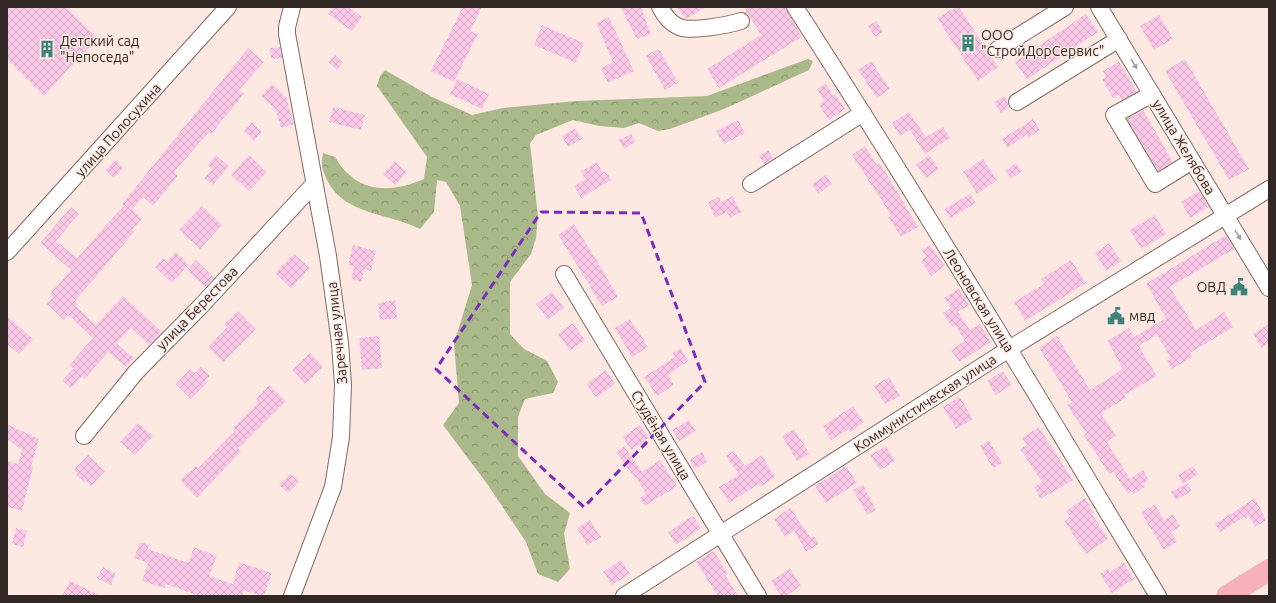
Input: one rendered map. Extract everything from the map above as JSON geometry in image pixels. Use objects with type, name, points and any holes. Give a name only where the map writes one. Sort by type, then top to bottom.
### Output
[{"type":"main road","points":[[1227,596],[1269,570]]},
{"type":"street","name":"улица Полосухина","points":[[7,252],[228,7]]},
{"type":"street","points":[[292,7],[287,27],[287,34],[314,184]]},
{"type":"street","points":[[660,7],[666,17],[679,27],[718,27],[741,21]]},
{"type":"street","name":"Леоновская улица","points":[[795,7],[863,113],[1009,349],[1158,596]]},
{"type":"street","points":[[998,49],[1065,7]]},
{"type":"street","name":"улица Желябова","points":[[1099,7],[1269,288]]},
{"type":"street","points":[[1017,102],[1119,39]]},
{"type":"street","points":[[1152,94],[1114,115],[1154,184],[1192,161]]},
{"type":"street","points":[[751,184],[863,113]]},
{"type":"street","name":"улица Берестова","points":[[84,436],[136,372],[200,307],[314,184]]},
{"type":"street","name":"Заречная улица","points":[[292,596],[333,487],[341,437],[343,385],[340,343],[328,256],[314,184]]},
{"type":"street","name":"Коммунистическая улица","points":[[624,596],[1009,349],[1269,189]]},
{"type":"street","name":"Студёная улица","points":[[564,274],[758,596]]},
{"type":"highlighted area","points":[[541,212],[641,213],[705,382],[584,507],[436,369]]},
{"type":"green space","points":[[808,59],[813,61],[809,70],[724,109],[670,129],[658,131],[639,123],[624,128],[599,126],[573,120],[536,135],[530,143],[538,217],[536,238],[531,254],[510,282],[510,334],[524,349],[547,361],[558,382],[553,393],[525,399],[518,417],[518,456],[545,494],[570,513],[564,534],[570,569],[558,582],[538,574],[526,542],[488,485],[443,425],[459,403],[454,344],[472,285],[460,206],[446,182],[437,180],[434,212],[420,229],[368,212],[344,200],[335,191],[327,180],[323,170],[323,153],[335,157],[343,169],[353,178],[363,184],[374,187],[398,187],[424,179],[427,157],[377,86],[380,76],[385,70],[430,96],[472,115],[503,108],[576,101],[707,96]]},
{"type":"building","name":"Детский сад \"Непоседа\"","points":[[7,7],[66,7],[97,38],[44,96],[7,59]]},
{"type":"building","points":[[333,7],[348,7],[362,17],[352,31],[328,14]]},
{"type":"building","points":[[463,7],[482,7],[470,31],[478,34],[454,82],[431,71]]},
{"type":"building","points":[[620,7],[641,7],[651,34],[637,39]]},
{"type":"building","points":[[677,7],[706,7],[686,19]]},
{"type":"building","points":[[744,7],[785,7],[802,37],[719,88],[707,69],[761,35]]},
{"type":"building","name":"ООО \"СтройДорСервис\"","points":[[955,7],[959,7],[998,67],[978,81],[937,18]]},
{"type":"building","points":[[1086,14],[1098,32],[1027,79],[1015,62]]},
{"type":"building","points":[[1159,15],[1173,39],[1154,50],[1140,26]]},
{"type":"building","points":[[609,17],[634,71],[608,83],[601,68],[613,62],[596,23]]},
{"type":"building","points":[[876,21],[883,32],[875,37],[868,26]]},
{"type":"building","points":[[542,25],[584,43],[576,63],[534,45]]},
{"type":"building","points":[[280,47],[282,58],[271,59],[270,48]]},
{"type":"building","points":[[248,48],[264,62],[239,90],[244,94],[211,134],[209,132],[174,172],[178,176],[153,206],[143,197],[132,209],[142,219],[132,230],[134,232],[75,301],[78,304],[76,306],[96,325],[123,296],[162,332],[149,345],[131,328],[116,343],[134,358],[126,367],[108,352],[85,379],[82,376],[71,388],[62,381],[73,368],[69,365],[93,338],[68,315],[64,320],[47,304],[53,297],[50,294],[71,270],[40,243],[71,207],[79,214],[56,241],[77,258],[123,206],[122,204]]},
{"type":"building","points":[[656,50],[660,50],[678,83],[665,90],[646,56]]},
{"type":"building","points":[[335,55],[343,63],[337,70],[328,62]]},
{"type":"building","points":[[1185,59],[1249,169],[1229,180],[1165,71]]},
{"type":"building","points":[[871,61],[890,89],[877,98],[858,70]]},
{"type":"building","points":[[1119,62],[1137,92],[1122,100],[1119,95],[1113,98],[1102,79],[1106,77],[1103,71]]},
{"type":"building","points":[[457,79],[489,94],[482,109],[450,94]]},
{"type":"building","points":[[826,83],[833,96],[835,94],[845,109],[829,120],[819,105],[824,101],[817,89]]},
{"type":"building","points":[[272,84],[286,97],[294,124],[281,128],[276,110],[261,96]]},
{"type":"building","points":[[1005,96],[1009,107],[1001,113],[994,102]]},
{"type":"building","points":[[333,107],[365,115],[361,130],[329,122]]},
{"type":"building","points":[[1143,110],[1173,162],[1158,171],[1127,119]]},
{"type":"building","points":[[909,112],[926,137],[943,127],[950,138],[925,154],[910,130],[900,136],[892,123]]},
{"type":"building","points":[[1033,119],[1040,130],[1028,138],[1026,135],[1007,148],[1002,139]]},
{"type":"building","points":[[738,120],[745,133],[724,144],[716,131]]},
{"type":"building","points":[[252,122],[262,132],[254,141],[244,131]]},
{"type":"building","points":[[575,128],[582,139],[568,147],[562,136]]},
{"type":"building","points":[[631,134],[635,142],[624,149],[619,140]]},
{"type":"building","points":[[865,146],[877,165],[880,163],[918,227],[901,237],[888,217],[891,215],[852,155]]},
{"type":"building","points":[[768,150],[773,159],[764,164],[759,156]]},
{"type":"building","points":[[216,155],[229,166],[213,185],[204,178],[212,169],[208,165]]},
{"type":"building","points":[[249,155],[267,172],[249,191],[231,175]]},
{"type":"building","points":[[929,155],[939,169],[926,178],[916,164]]},
{"type":"building","points":[[983,159],[997,180],[977,194],[963,172]]},
{"type":"building","points":[[115,160],[123,168],[114,178],[106,170]]},
{"type":"building","points":[[395,161],[407,172],[395,185],[383,174]]},
{"type":"building","points":[[597,162],[603,173],[606,171],[611,180],[581,198],[574,186],[585,179],[581,171]]},
{"type":"building","points":[[1016,163],[1022,171],[1011,179],[1005,171]]},
{"type":"building","points":[[826,175],[832,184],[818,194],[812,184]]},
{"type":"building","points":[[1199,191],[1209,207],[1190,218],[1181,202]]},
{"type":"building","points":[[970,194],[976,203],[950,218],[944,209]]},
{"type":"building","points":[[733,196],[741,212],[730,218],[727,212],[715,218],[708,202],[719,197],[721,202]]},
{"type":"building","points":[[202,206],[222,225],[200,249],[179,230]]},
{"type":"building","points":[[1155,215],[1166,234],[1141,249],[1130,230]]},
{"type":"building","points":[[574,224],[618,297],[602,306],[558,235]]},
{"type":"building","points":[[1226,235],[1234,249],[1170,287],[1196,330],[1224,312],[1233,327],[1190,353],[1192,357],[1172,369],[1167,361],[1171,358],[1157,335],[1139,346],[1157,376],[1124,395],[1126,398],[1101,413],[1116,436],[1107,442],[1130,479],[1143,470],[1149,480],[1143,484],[1145,487],[1134,494],[1132,491],[1128,494],[1113,472],[1109,474],[1084,435],[1086,433],[1067,405],[1072,402],[1039,348],[1057,336],[1090,390],[1123,369],[1107,341],[1129,328],[1134,337],[1166,318],[1146,284]]},
{"type":"building","points":[[1109,243],[1121,261],[1106,271],[1095,253]]},
{"type":"building","points":[[353,245],[376,251],[371,271],[365,269],[361,282],[351,279],[354,266],[348,265]]},
{"type":"building","points":[[930,245],[945,266],[931,276],[921,261],[926,257],[922,250]]},
{"type":"building","points":[[176,252],[189,265],[172,283],[155,267],[163,258],[167,262]]},
{"type":"building","points":[[294,254],[310,268],[291,288],[275,273]]},
{"type":"building","points":[[196,260],[214,278],[205,287],[187,270]]},
{"type":"building","points":[[1071,260],[1086,283],[1025,321],[1014,302],[1044,284],[1041,279]]},
{"type":"building","points":[[959,288],[969,305],[958,312],[970,330],[980,324],[991,342],[959,362],[951,350],[965,341],[955,325],[952,327],[943,313],[951,308],[944,298]]},
{"type":"building","points":[[552,292],[564,308],[548,320],[536,304]]},
{"type":"building","points":[[395,300],[397,318],[380,320],[378,303]]},
{"type":"building","points":[[238,311],[256,329],[223,362],[208,347],[227,327],[224,324]]},
{"type":"building","points":[[7,316],[33,339],[19,354],[7,344]]},
{"type":"building","points":[[630,319],[648,347],[632,357],[615,328]]},
{"type":"building","points":[[573,323],[585,340],[570,351],[558,334]]},
{"type":"building","points":[[1269,324],[1269,343],[1262,348],[1253,334]]},
{"type":"building","points":[[379,336],[382,368],[362,370],[359,338]]},
{"type":"building","points":[[681,348],[688,361],[668,375],[674,385],[657,396],[644,377],[675,357],[672,353]]},
{"type":"building","points":[[310,353],[323,367],[305,384],[292,370]]},
{"type":"building","points":[[201,367],[210,376],[205,381],[207,383],[191,399],[176,384],[190,369],[195,373]]},
{"type":"building","points":[[606,370],[615,384],[596,397],[586,384]]},
{"type":"building","points":[[1003,371],[1012,385],[996,395],[987,381]]},
{"type":"building","points":[[889,377],[900,396],[885,404],[874,386]]},
{"type":"building","points":[[269,385],[286,401],[238,449],[241,451],[197,498],[180,480],[196,466],[198,468],[235,430],[233,428],[259,402],[256,399]]},
{"type":"building","points":[[960,397],[973,419],[956,429],[943,407]]},
{"type":"building","points":[[853,406],[864,422],[850,432],[849,429],[831,440],[823,426]]},
{"type":"building","points":[[689,420],[696,431],[679,441],[672,430]]},
{"type":"building","points":[[138,423],[153,436],[135,455],[120,442]]},
{"type":"building","points":[[7,424],[39,439],[31,467],[33,467],[22,511],[7,507],[7,461],[18,464],[22,450],[7,439]]},
{"type":"building","points":[[640,425],[649,438],[631,450],[623,437]]},
{"type":"building","points":[[1039,427],[1073,480],[1041,499],[1034,487],[1042,482],[1020,449],[1027,445],[1022,438]]},
{"type":"building","points":[[794,429],[810,454],[797,461],[782,436]]},
{"type":"building","points":[[989,441],[1002,463],[993,468],[980,446]]},
{"type":"building","points":[[624,446],[642,472],[660,460],[677,486],[645,506],[640,498],[646,494],[636,477],[635,478],[616,452]]},
{"type":"building","points":[[886,446],[895,461],[880,470],[870,455]]},
{"type":"building","points":[[734,451],[745,466],[762,455],[775,477],[760,487],[759,484],[729,503],[719,487],[739,475],[726,456]]},
{"type":"building","points":[[702,452],[707,462],[695,469],[690,460]]},
{"type":"building","points":[[88,455],[105,471],[91,486],[76,475],[78,474],[74,470]]},
{"type":"building","points":[[846,466],[857,483],[826,503],[815,486]]},
{"type":"building","points":[[1193,466],[1198,474],[1183,484],[1178,475]]},
{"type":"building","points":[[290,474],[299,482],[288,493],[279,485]]},
{"type":"building","points":[[1187,483],[1192,491],[1176,500],[1171,492]]},
{"type":"building","points":[[863,485],[876,510],[867,515],[853,490]]},
{"type":"building","points":[[1085,498],[1094,513],[1092,514],[1108,539],[1086,554],[1064,521],[1070,517],[1066,511]]},
{"type":"building","points":[[1255,498],[1266,520],[1255,527],[1249,516],[1245,519],[1244,517],[1220,532],[1215,524]]},
{"type":"building","points":[[1155,504],[1164,520],[1173,514],[1180,527],[1171,532],[1177,542],[1164,550],[1141,513]]},
{"type":"building","points":[[790,508],[811,538],[814,536],[819,544],[806,552],[794,531],[785,537],[774,519]]},
{"type":"building","points":[[693,516],[701,528],[676,545],[668,532]]},
{"type":"building","points":[[590,520],[601,537],[587,545],[577,528]]},
{"type":"building","points":[[16,528],[27,531],[23,547],[12,544]]},
{"type":"building","points":[[140,542],[149,545],[148,549],[188,563],[194,547],[217,556],[209,576],[233,584],[239,562],[272,573],[264,596],[244,591],[242,596],[199,596],[166,584],[165,588],[142,581],[148,563],[134,558]]},
{"type":"building","points":[[714,551],[728,574],[725,575],[738,596],[718,596],[696,562]]},
{"type":"building","points":[[621,560],[630,574],[612,585],[603,572]]},
{"type":"building","points":[[1124,563],[1134,579],[1112,593],[1100,574],[1108,569],[1110,572]]},
{"type":"building","points":[[103,567],[116,574],[111,585],[97,578]]},
{"type":"building","points":[[790,568],[801,586],[786,596],[781,596],[771,581]]},
{"type":"building","points":[[70,581],[101,596],[62,596]]},
{"type":"place","name":"ООО \"СтройДорСервис\"","points":[[968,43]]},
{"type":"place","name":"Детский сад \"Непоседа\"","points":[[47,49]]},
{"type":"place","name":"ОВД","points":[[1239,287]]},
{"type":"place","name":"мвд","points":[[1116,316]]}]
